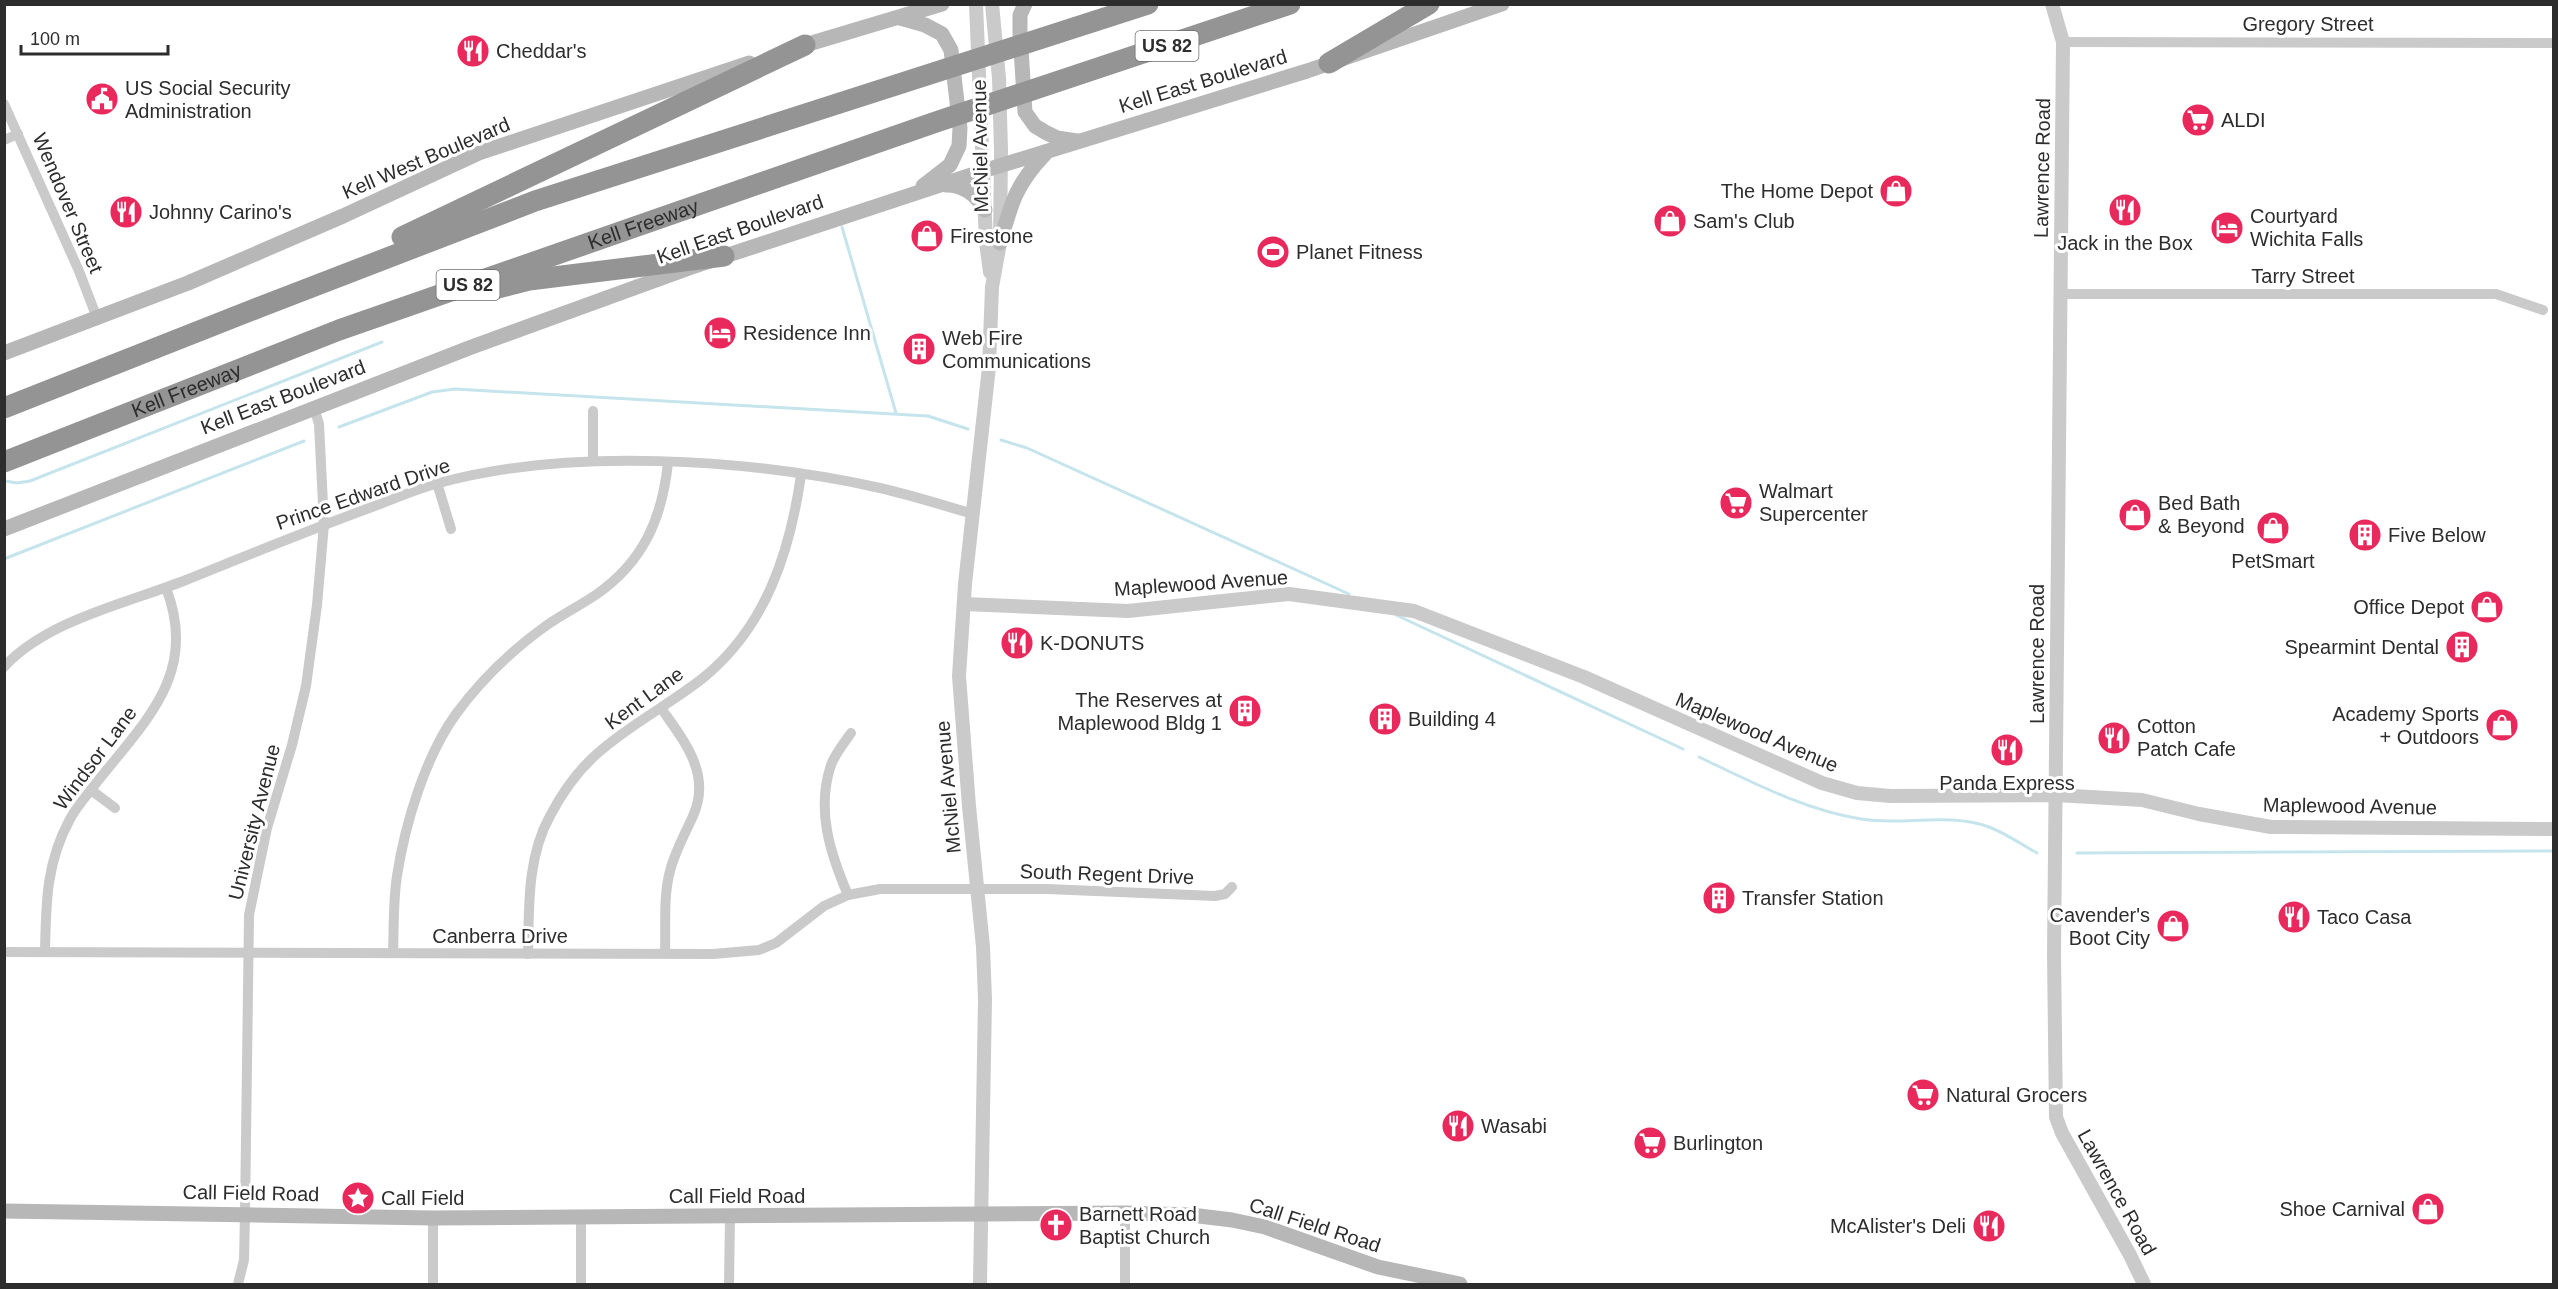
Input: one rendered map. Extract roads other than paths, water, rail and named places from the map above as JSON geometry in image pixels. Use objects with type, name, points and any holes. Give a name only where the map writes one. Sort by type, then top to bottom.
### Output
[{"type":"highway","name":"US 82","points":[[4,408],[260,306],[535,201],[1148,4]]},
{"type":"highway","name":"Kell Freeway","points":[[4,462],[339,330],[936,122],[1290,4]]},
{"type":"highway","points":[[1329,63],[1429,4]]},
{"type":"highway","points":[[290,295],[369,251],[430,225],[805,45]]},
{"type":"highway","points":[[339,330],[529,280],[724,256]]},
{"type":"highway","points":[[4,394],[159,335],[260,306]]},
{"type":"main road","points":[[1024,4],[1020,15],[1020,33],[1025,112],[1035,126],[1045,132],[1057,138],[1081,141]]},
{"type":"main road","name":"Kell East Boulevard","points":[[4,530],[479,344],[724,256],[984,171],[1329,63],[1502,4]]},
{"type":"main road","name":"Kell West Boulevard","points":[[4,353],[188,283],[479,153],[672,87],[937,5]]},
{"type":"main road","points":[[899,17],[925,25],[942,34],[951,50],[960,128],[959,146],[950,165],[914,194]]},
{"type":"main road","points":[[1000,243],[1012,200],[1026,173],[1048,151]]},
{"type":"main road","points":[[937,186],[960,187],[979,200],[985,210]]},
{"type":"main road","name":"Call Field Road","points":[[4,1211],[433,1218],[1191,1215],[1265,1227],[1378,1268],[1460,1284]]},
{"type":"street","name":"McNiel Avenue","points":[[976,4],[986,242],[992,287]]},
{"type":"street","name":"McNiel Avenue","points":[[980,1284],[985,999],[978,889],[960,701],[964,604],[989,367],[992,287],[1000,243],[999,78],[992,4]]},
{"type":"street","name":"Lawrence Road","points":[[2052,4],[2063,42],[2054,954],[2056,1117],[2062,1133],[2144,1284]]},
{"type":"street","name":"Gregory Street","points":[[2063,42],[2553,43]]},
{"type":"street","name":"Wendover Street","points":[[4,104],[97,318]]},
{"type":"street","points":[[4,140],[18,134]]},
{"type":"street","name":"Tarry Street","points":[[2060,294],[2496,294],[2543,310]]},
{"type":"street","name":"University Avenue","points":[[238,1284],[244,1260],[249,915],[267,828],[306,686],[317,605],[324,524],[319,424],[314,408]]},
{"type":"street","points":[[593,411],[593,461]]},
{"type":"street","name":"Prince Edward Drive","points":[[4,668],[25,648],[52,630],[166,588],[324,524],[437,483],[523,466],[593,461],[728,466],[879,488],[973,514]]},
{"type":"street","points":[[393,953],[397,877],[413,808],[437,747],[456,715],[489,674],[515,649],[622,575],[641,550],[657,522],[668,463]]},
{"type":"street","name":"Kent Lane","points":[[528,954],[534,856],[549,818],[575,777],[599,752],[703,678],[731,652],[764,604],[784,555],[801,475]]},
{"type":"street","points":[[437,483],[451,529]]},
{"type":"street","name":"Windsor Lane","points":[[45,952],[46,891],[53,854],[71,817],[158,705],[174,669],[177,631],[166,588]]},
{"type":"street","name":"Maplewood Avenue","points":[[964,604],[1128,611],[1289,594],[1414,611],[1584,677],[1822,783],[1857,793],[1890,796],[2056,795],[2142,800],[2199,814],[2271,827],[2553,829]]},
{"type":"street","points":[[661,708],[689,748],[699,771],[699,795],[695,813],[670,871],[666,901],[665,953]]},
{"type":"street","points":[[848,895],[831,855],[825,825],[824,802],[832,764],[850,733]]},
{"type":"street","points":[[91,789],[115,808]]},
{"type":"street","name":"South Regent Drive","points":[[978,889],[1047,889],[1215,896],[1225,894],[1232,887]]},
{"type":"street","name":"Canberra Drive","points":[[4,952],[713,954],[759,950],[776,943],[824,906],[848,895],[879,889],[978,889]]},
{"type":"street","points":[[1125,1214],[1125,1284]]},
{"type":"street","points":[[581,1217],[581,1284]]},
{"type":"street","points":[[729,1217],[729,1284]]},
{"type":"street","points":[[433,1218],[433,1284]]},
{"type":"waterway","points":[[842,227],[896,413]]},
{"type":"waterway","points":[[5,481],[17,483],[30,481],[382,342]]},
{"type":"waterway","points":[[339,427],[432,392],[455,389],[928,416],[968,429]]},
{"type":"waterway","points":[[1001,440],[1027,448],[1349,594]]},
{"type":"waterway","points":[[4,559],[304,441]]},
{"type":"waterway","points":[[1396,615],[1683,749]]},
{"type":"waterway","points":[[1699,757],[1778,794],[1840,815],[1877,821],[1957,820],[1973,823],[2001,832],[2037,853]]},
{"type":"waterway","points":[[2077,853],[2554,851]]},
{"type":"place","name":"Cheddar's","points":[[473,51]]},
{"type":"place","name":"US Social Security Administration","points":[[102,99]]},
{"type":"place","name":"ALDI","points":[[2198,120]]},
{"type":"place","name":"The Home Depot","points":[[1896,191]]},
{"type":"place","name":"Jack in the Box","points":[[2125,210]]},
{"type":"place","name":"Johnny Carino's","points":[[126,212]]},
{"type":"place","name":"Sam's Club","points":[[1670,221]]},
{"type":"place","name":"Courtyard Wichita Falls","points":[[2227,228]]},
{"type":"place","name":"Firestone","points":[[927,236]]},
{"type":"place","name":"Planet Fitness","points":[[1273,252]]},
{"type":"place","name":"Residence Inn","points":[[720,333]]},
{"type":"place","name":"Web Fire Communications","points":[[919,349]]},
{"type":"place","name":"Walmart Supercenter","points":[[1736,503]]},
{"type":"place","name":"Bed Bath & Beyond","points":[[2135,515]]},
{"type":"place","name":"PetSmart","points":[[2273,528]]},
{"type":"place","name":"Five Below","points":[[2365,535]]},
{"type":"place","name":"Office Depot","points":[[2487,607]]},
{"type":"place","name":"K-DONUTS","points":[[1017,643]]},
{"type":"place","name":"Spearmint Dental","points":[[2462,647]]},
{"type":"place","name":"The Reserves at Maplewood Bldg 1","points":[[1245,711]]},
{"type":"place","name":"Building 4","points":[[1385,719]]},
{"type":"place","name":"Academy Sports + Outdoors","points":[[2502,725]]},
{"type":"place","name":"Cotton Patch Cafe","points":[[2114,738]]},
{"type":"place","name":"Panda Express","points":[[2007,750]]},
{"type":"place","name":"Transfer Station","points":[[1719,898]]},
{"type":"place","name":"Taco Casa","points":[[2294,917]]},
{"type":"place","name":"Cavender's Boot City","points":[[2173,926]]},
{"type":"place","name":"Natural Grocers","points":[[1923,1095]]},
{"type":"place","name":"Wasabi","points":[[1458,1126]]},
{"type":"place","name":"Burlington","points":[[1650,1143]]},
{"type":"place","name":"Call Field","points":[[358,1198]]},
{"type":"place","name":"Shoe Carnival","points":[[2428,1209]]},
{"type":"place","name":"Barnett Road Baptist Church","points":[[1056,1225]]},
{"type":"place","name":"McAlister's Deli","points":[[1989,1226]]}]
